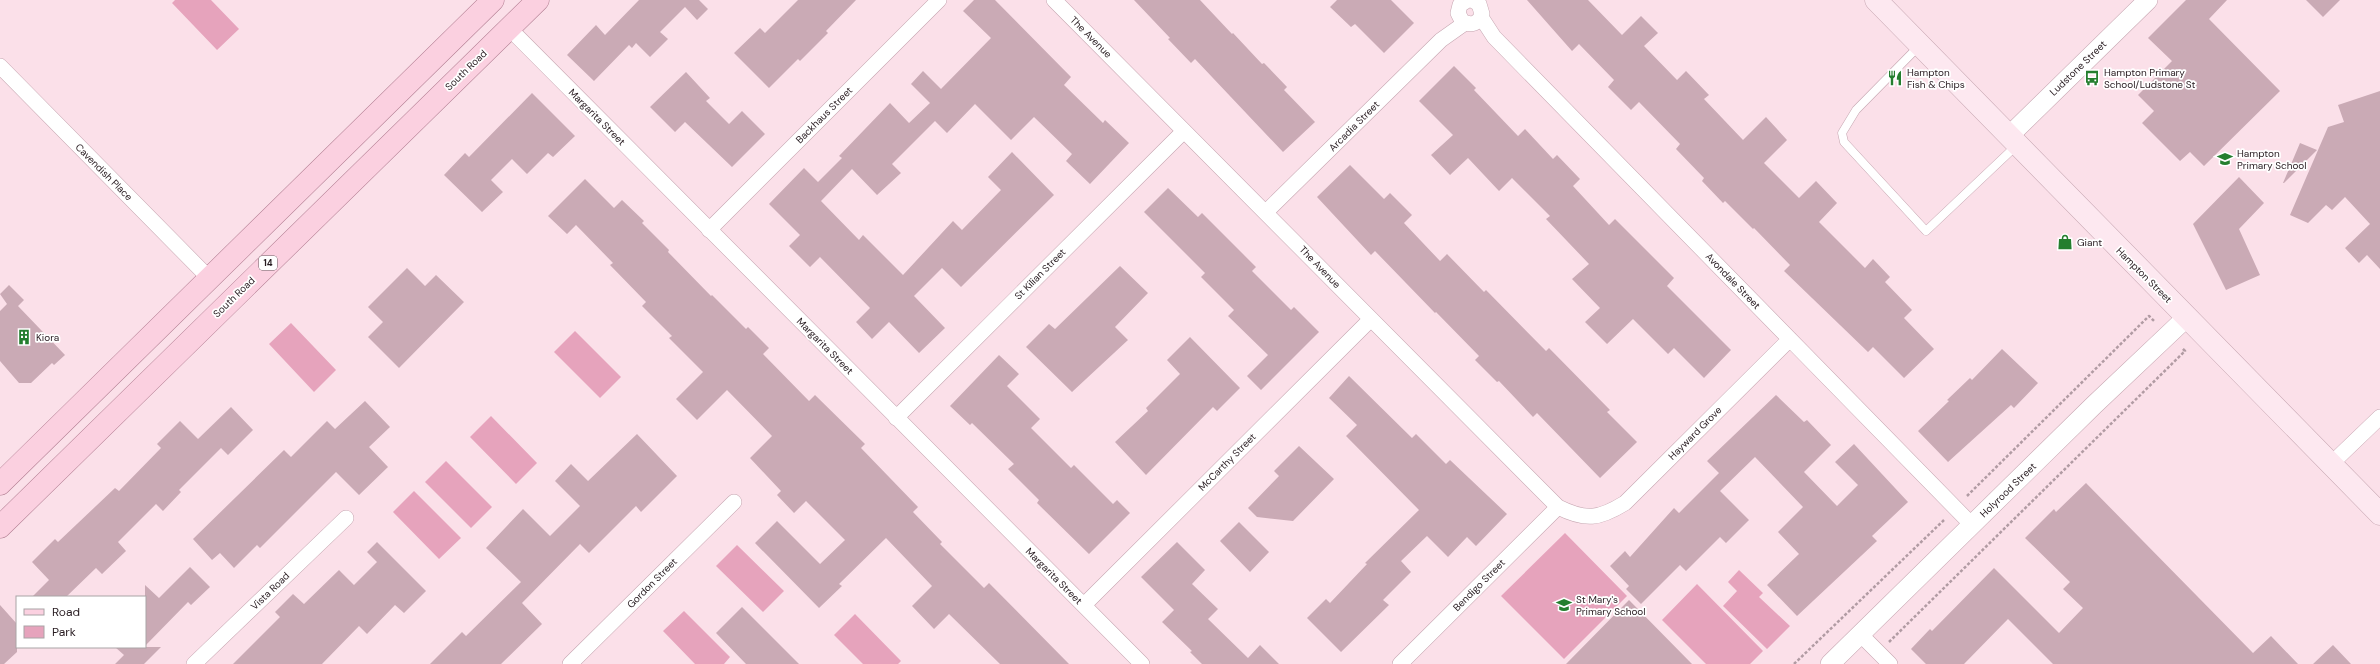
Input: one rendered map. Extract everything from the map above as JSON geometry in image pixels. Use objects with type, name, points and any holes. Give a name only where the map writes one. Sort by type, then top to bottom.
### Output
[{"type":"main road","name":"South Road","points":[[0,528],[538,0]]},
{"type":"main road","name":"Hampton Street","points":[[1876,0],[2380,514]]},
{"type":"main road","points":[[0,484],[490,3],[509,28]]},
{"type":"street","name":"Backhaus Street","points":[[709,230],[939,0]]},
{"type":"street","name":"The Avenue","points":[[1054,0],[1558,507],[1576,516],[1594,517]]},
{"type":"street","name":"Ludstone Street","points":[[2013,141],[2148,0]]},
{"type":"street","name":"Avondale Street","points":[[1470,7],[1494,37],[1972,525]]},
{"type":"street","name":"Arcadia Street","points":[[1266,212],[1441,40],[1470,7]]},
{"type":"street","name":"Margarita Street","points":[[509,28],[1142,664]]},
{"type":"street","name":"Cavendish Place","points":[[0,66],[209,278]]},
{"type":"street","name":"St Kilian Street","points":[[896,418],[1184,131]]},
{"type":"street","name":"Holyrood Street","points":[[1830,664],[2187,317]]},
{"type":"street","name":"McCarthy Street","points":[[1084,605],[1371,319]]},
{"type":"street","name":"Hayward Grove","points":[[1594,517],[1610,512],[1625,503],[1790,339]]},
{"type":"street","points":[[2331,464],[2380,417]]},
{"type":"street","name":"Gordon Street","points":[[570,664],[734,502]]},
{"type":"street","name":"Bendigo Street","points":[[1400,664],[1558,507]]},
{"type":"street","name":"Vista Road","points":[[194,664],[346,518]]},
{"type":"street","points":[[1860,634],[1890,664]]},
{"type":"lane","points":[[1920,45],[1856,110],[1842,133],[1844,142],[1926,231],[2013,141]]},
{"type":"path","points":[[1794,664],[1955,508],[2149,316]]},
{"type":"path","points":[[1878,652],[2185,351]]},
{"type":"green space","points":[[175,0],[211,0],[239,29],[217,50],[172,3]]},
{"type":"green space","points":[[291,323],[336,370],[314,392],[269,344]]},
{"type":"green space","points":[[575,331],[621,377],[600,398],[554,352]]},
{"type":"green space","points":[[491,416],[537,463],[516,484],[470,437]]},
{"type":"green space","points":[[446,461],[492,507],[471,528],[425,482]]},
{"type":"green space","points":[[414,491],[461,538],[439,559],[393,512]]},
{"type":"green space","points":[[1565,533],[1627,596],[1564,659],[1501,596]]},
{"type":"green space","points":[[737,545],[784,591],[763,612],[716,566]]},
{"type":"green space","points":[[1739,570],[1763,593],[1759,597],[1790,626],[1767,649],[1723,606],[1737,591],[1728,582]]},
{"type":"green space","points":[[1697,584],[1763,651],[1750,664],[1706,664],[1662,620]]},
{"type":"green space","points":[[684,611],[730,657],[724,664],[695,664],[663,631]]},
{"type":"green space","points":[[855,614],[901,661],[898,664],[863,664],[834,635]]},
{"type":"building","points":[[639,0],[699,0],[708,9],[697,20],[685,7],[660,32],[668,39],[650,57],[636,43],[632,48],[629,45],[594,81],[567,55],[596,25],[605,35]]},
{"type":"building","points":[[798,0],[856,0],[826,31],[828,33],[800,61],[798,59],[769,88],[734,53],[760,28],[765,33]]},
{"type":"building","points":[[974,0],[995,0],[1071,77],[1064,85],[1103,123],[1105,120],[1129,143],[1090,184],[1066,161],[1072,154],[1034,117],[1011,140],[975,104],[947,133],[935,121],[892,164],[901,173],[877,195],[852,169],[821,201],[859,240],[863,235],[903,275],[953,221],[962,230],[1001,190],[988,177],[1012,152],[1054,195],[961,287],[942,268],[914,296],[945,328],[919,353],[889,322],[872,339],[856,322],[870,308],[820,257],[810,267],[789,246],[800,235],[769,204],[804,168],[818,182],[842,158],[839,156],[890,103],[909,123],[930,103],[911,84],[923,71],[941,89],[991,38],[963,11]]},
{"type":"building","points":[[1134,0],[1200,0],[1262,64],[1264,63],[1287,87],[1284,90],[1315,122],[1283,152],[1195,59],[1191,63],[1168,39],[1170,38]]},
{"type":"building","points":[[1337,0],[1391,0],[1414,23],[1384,53],[1355,24],[1351,27],[1330,7]]},
{"type":"building","points":[[1527,0],[1588,0],[1622,35],[1641,16],[1658,33],[1644,46],[1677,80],[1686,71],[1709,95],[1704,99],[1743,140],[1766,117],[1787,140],[1764,163],[1799,198],[1816,181],[1837,203],[1819,222],[1865,268],[1873,259],[1890,277],[1885,282],[1912,310],[1904,318],[1934,349],[1904,378],[1873,347],[1868,352],[1784,271],[1790,265],[1754,228],[1753,229],[1725,201],[1723,203],[1702,181],[1704,178],[1676,149],[1680,144],[1639,102],[1631,110],[1608,87],[1614,80],[1579,44],[1572,51]]},
{"type":"building","points":[[2186,0],[2227,0],[2209,19],[2280,91],[2204,166],[2190,152],[2180,161],[2142,123],[2154,111],[2138,95],[2172,61],[2148,38]]},
{"type":"building","points":[[2306,0],[2340,0],[2323,17]]},
{"type":"building","points":[[1454,66],[1476,88],[1474,90],[1518,136],[1525,129],[1553,159],[1557,155],[1580,179],[1573,186],[1609,225],[1615,219],[1674,278],[1667,286],[1731,350],[1704,378],[1674,348],[1668,354],[1633,319],[1607,344],[1585,322],[1600,308],[1572,279],[1589,264],[1546,219],[1550,216],[1512,178],[1499,191],[1468,158],[1450,175],[1431,155],[1453,135],[1419,101]]},
{"type":"building","points":[[686,72],[710,98],[706,101],[729,124],[742,111],[765,134],[732,167],[685,122],[675,132],[650,107]]},
{"type":"building","points":[[2380,91],[2380,269],[2367,255],[2359,263],[2345,248],[2370,224],[2345,197],[2332,210],[2326,205],[2308,223],[2290,215],[2328,127],[2344,122],[2338,105]]},
{"type":"building","points":[[532,93],[575,136],[553,157],[548,153],[527,174],[512,159],[491,180],[503,192],[482,212],[444,175],[465,153],[469,157]]},
{"type":"building","points":[[2300,143],[2317,150],[2283,183]]},
{"type":"building","points":[[1350,165],[1384,199],[1390,193],[1412,215],[1404,223],[1440,261],[1447,254],[1484,292],[1486,290],[1546,351],[1549,348],[1610,410],[1607,412],[1637,442],[1600,478],[1537,413],[1533,417],[1499,381],[1497,382],[1475,360],[1479,356],[1375,251],[1371,255],[1317,197]]},
{"type":"building","points":[[2239,177],[2264,203],[2239,229],[2260,275],[2226,290],[2193,224]]},
{"type":"building","points":[[585,179],[614,208],[622,200],[644,221],[642,223],[711,296],[712,295],[746,329],[748,327],[769,348],[763,354],[809,401],[815,395],[865,444],[861,448],[918,507],[913,512],[942,542],[940,544],[984,588],[989,583],[1069,664],[1000,664],[949,614],[934,629],[912,606],[932,586],[886,538],[839,584],[842,586],[819,608],[755,543],[777,521],[820,564],[845,540],[806,501],[794,513],[777,495],[781,491],[750,458],[772,436],[727,390],[697,420],[676,399],[703,372],[669,338],[672,336],[642,306],[646,302],[610,265],[613,263],[576,225],[567,234],[548,216]]},
{"type":"building","points":[[1168,188],[1198,217],[1202,213],[1256,267],[1252,271],[1291,310],[1294,307],[1319,332],[1261,390],[1247,376],[1268,355],[1228,316],[1234,310],[1201,277],[1205,273],[1144,212]]},
{"type":"building","points":[[1120,266],[1148,293],[1115,327],[1128,340],[1072,392],[1026,347],[1049,324],[1055,329]]},
{"type":"building","points":[[407,268],[425,286],[436,275],[464,302],[399,368],[368,337],[383,322],[368,307]]},
{"type":"building","name":"Kiora","points":[[9,285],[24,300],[18,306],[65,355],[54,365],[52,363],[31,383],[19,383],[0,361],[0,311],[7,304],[0,294]]},
{"type":"building","points":[[1190,337],[1240,388],[1217,411],[1213,407],[1146,475],[1115,442],[1148,411],[1146,408],[1180,374],[1167,360]]},
{"type":"building","points":[[2002,349],[2038,383],[2014,408],[2011,405],[1948,462],[1918,431],[1949,401],[1947,400],[1970,378],[1972,380]]},
{"type":"building","points":[[999,355],[1019,374],[1007,386],[1040,419],[1031,428],[1071,468],[1074,465],[1113,504],[1117,500],[1130,513],[1089,554],[1037,503],[1039,500],[1008,469],[1014,464],[972,423],[970,425],[950,406]]},
{"type":"building","points":[[1349,376],[1412,438],[1416,434],[1446,464],[1450,460],[1507,514],[1476,546],[1467,537],[1448,557],[1427,536],[1401,561],[1411,572],[1383,600],[1389,605],[1341,652],[1307,618],[1326,599],[1330,603],[1367,564],[1365,563],[1419,510],[1346,436],[1357,425],[1329,398]]},
{"type":"building","points":[[1776,395],[1804,422],[1807,420],[1831,445],[1804,472],[1837,506],[1858,485],[1835,462],[1854,444],[1908,502],[1872,536],[1877,541],[1797,616],[1767,585],[1799,554],[1778,532],[1803,507],[1755,457],[1720,491],[1749,520],[1726,543],[1720,537],[1686,571],[1680,565],[1641,604],[1626,589],[1629,586],[1610,566],[1625,551],[1630,557],[1674,508],[1679,513],[1719,473],[1707,461]]},
{"type":"building","points":[[365,401],[390,427],[369,447],[388,467],[359,495],[336,472],[260,548],[257,545],[234,568],[220,553],[212,560],[193,539],[284,450],[291,457],[327,421],[335,429]]},
{"type":"building","points":[[231,407],[253,430],[228,455],[221,448],[179,490],[181,492],[163,511],[156,504],[118,542],[126,551],[102,574],[96,568],[67,596],[33,596],[49,580],[32,562],[55,539],[58,542],[115,488],[119,491],[161,448],[157,444],[180,421],[198,439]]},
{"type":"building","points":[[637,434],[677,476],[641,512],[636,506],[589,553],[580,544],[522,603],[542,624],[501,664],[430,664],[462,632],[466,636],[521,582],[486,548],[523,509],[550,536],[580,506],[555,481],[571,464],[588,481]]},
{"type":"building","points":[[1299,446],[1334,479],[1293,521],[1257,517],[1248,508],[1279,476],[1274,471]]},
{"type":"building","points":[[2086,483],[2253,653],[2271,636],[2298,664],[2053,664],[2008,619],[1964,664],[1926,664],[1911,649],[1930,629],[1932,631],[1994,568],[2059,633],[2083,608],[2063,589],[2070,582],[2025,538],[2054,509],[2056,512]]},
{"type":"building","points":[[1239,522],[1269,552],[1250,572],[1220,541]]},
{"type":"building","points":[[377,542],[426,591],[404,613],[395,605],[367,634],[359,626],[322,664],[233,664],[280,617],[275,612],[293,594],[304,604],[339,570],[354,585],[377,562],[367,552]]},
{"type":"building","points":[[1177,542],[1205,570],[1192,584],[1218,609],[1208,619],[1248,658],[1260,645],[1279,664],[1202,664],[1190,652],[1192,651],[1162,622],[1174,610],[1141,577]]},
{"type":"building","points":[[190,567],[210,587],[191,605],[188,602],[146,645],[145,585],[159,598]]},
{"type":"building","points":[[1629,600],[1692,664],[1566,664]]},
{"type":"building","points":[[0,605],[16,623],[17,652],[4,664],[0,664]]},
{"type":"building","points":[[742,607],[799,664],[746,664],[716,633]]},
{"type":"building","points":[[2333,645],[2351,664],[2313,664]]},
{"type":"building","points":[[161,647],[144,664],[115,664],[124,655],[116,648]]},
{"type":"place","name":"Hampton Fish & Chips","points":[[1895,78]]},
{"type":"place","name":"Hampton Primary School/Ludstone St","points":[[2092,78]]},
{"type":"place","name":"Hampton Primary School","points":[[2225,159]]},
{"type":"place","name":"Giant","points":[[2065,242]]},
{"type":"place","name":"Kiora","points":[[24,337]]},
{"type":"place","name":"St Mary's Primary School","points":[[1564,605]]}]
